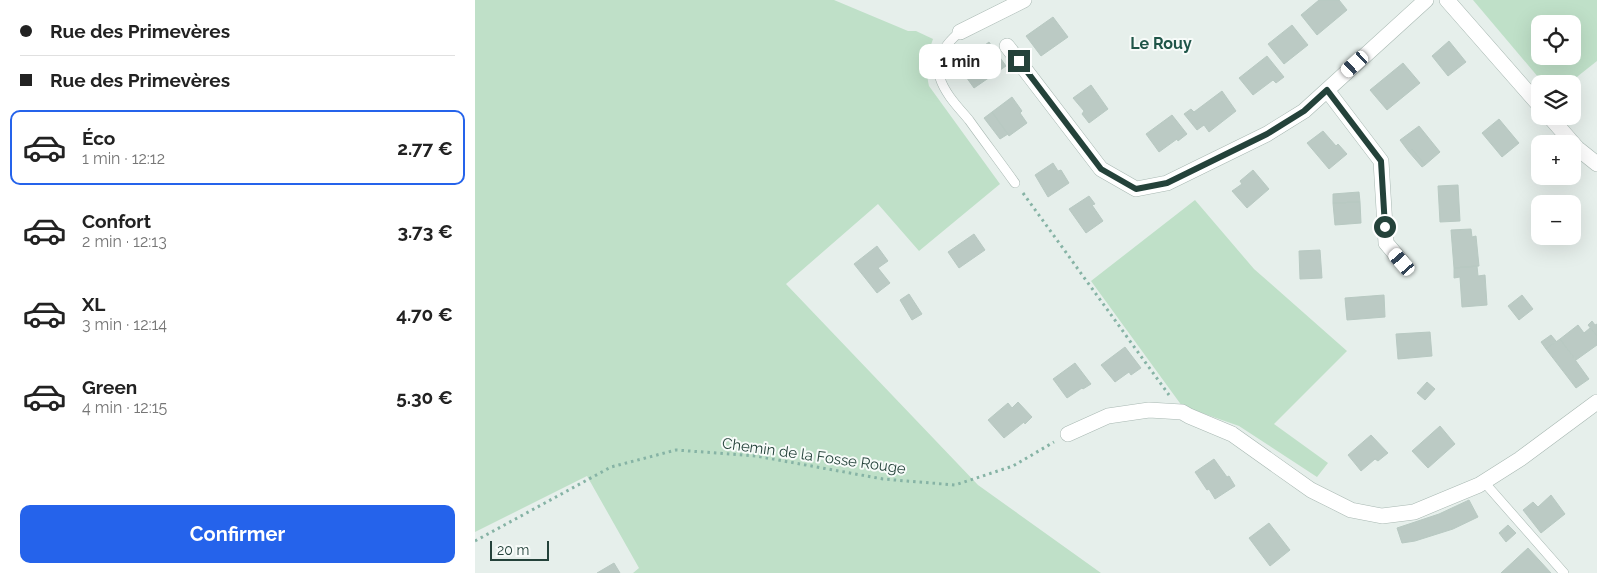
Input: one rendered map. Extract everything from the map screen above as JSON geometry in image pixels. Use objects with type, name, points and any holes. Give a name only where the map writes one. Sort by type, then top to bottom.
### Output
[{"type":"street","points":[[960,32],[1024,0]]},
{"type":"street","points":[[1007,46],[1101,169],[1136,189],[1167,183],[1267,134],[1304,111],[1426,0]]},
{"type":"street","points":[[1447,0],[1531,96]]},
{"type":"street","points":[[1327,90],[1381,161],[1386,244],[1402,262]]},
{"type":"street","points":[[1557,125],[1577,148],[1597,164]]},
{"type":"street","points":[[1068,434],[1108,416],[1149,410],[1182,412],[1233,434],[1311,490],[1351,510],[1382,516],[1414,512],[1485,482],[1520,459],[1597,402]]},
{"type":"lane","points":[[960,32],[948,41],[941,52],[941,79],[950,96],[1015,183]]},
{"type":"lane","points":[[1485,482],[1564,573]]},
{"type":"path","points":[[1015,183],[1182,412]]},
{"type":"path","name":"Chemin de la Fosse Rouge","points":[[475,541],[611,467],[676,450],[756,456],[883,479],[955,485],[1013,466],[1068,434]]},
{"type":"green space","points":[[475,0],[834,0],[908,31],[916,31],[933,39],[927,62],[929,86],[1000,184],[919,251],[878,204],[786,284],[978,485],[1101,573],[633,573],[639,568],[587,476],[475,532]]},
{"type":"green space","points":[[1473,0],[1597,0],[1597,61],[1579,75],[1536,75]]},
{"type":"green space","points":[[1195,200],[1254,269],[1347,351],[1274,424],[1328,463],[1317,477],[1239,426],[1182,406],[1091,281]]},
{"type":"building","points":[[1319,0],[1339,0],[1347,10],[1317,35],[1301,15]]},
{"type":"building","points":[[1053,17],[1068,37],[1041,56],[1026,36]]},
{"type":"building","points":[[1292,25],[1308,45],[1284,64],[1268,44]]},
{"type":"building","points":[[1449,41],[1466,62],[1448,76],[1432,56]]},
{"type":"building","points":[[989,42],[1006,66],[974,88],[959,67],[983,51],[981,48]]},
{"type":"building","points":[[1267,56],[1284,77],[1276,83],[1273,80],[1253,95],[1239,78]]},
{"type":"building","points":[[1403,63],[1420,83],[1387,110],[1370,90]]},
{"type":"building","points":[[1091,85],[1108,109],[1089,123],[1082,114],[1084,111],[1073,98]]},
{"type":"building","points":[[1222,91],[1236,111],[1209,132],[1204,125],[1197,130],[1184,114],[1191,109],[1194,112]]},
{"type":"building","points":[[1012,97],[1022,111],[1020,113],[1027,123],[1009,136],[992,112]]},
{"type":"building","points":[[992,112],[1008,134],[1000,139],[984,118]]},
{"type":"building","points":[[1172,115],[1187,134],[1159,152],[1146,134]]},
{"type":"building","points":[[1499,119],[1519,143],[1502,157],[1482,133]]},
{"type":"building","points":[[1419,126],[1440,152],[1425,165],[1412,149],[1409,152],[1400,140]]},
{"type":"building","points":[[1323,131],[1336,146],[1338,144],[1347,154],[1329,169],[1307,143]]},
{"type":"building","points":[[1412,149],[1425,165],[1422,167],[1409,152]]},
{"type":"building","points":[[1053,163],[1058,171],[1061,170],[1069,183],[1048,197],[1035,175]]},
{"type":"building","points":[[1253,170],[1269,189],[1247,208],[1232,191],[1242,184],[1240,181]]},
{"type":"building","points":[[1458,185],[1460,221],[1440,222],[1438,186]]},
{"type":"building","points":[[1359,192],[1360,202],[1333,203],[1333,194]]},
{"type":"building","points":[[1089,196],[1095,204],[1092,205],[1103,221],[1086,233],[1069,209]]},
{"type":"building","points":[[1360,202],[1361,223],[1335,225],[1333,203]]},
{"type":"building","points":[[1471,229],[1472,237],[1476,236],[1479,266],[1454,268],[1451,230]]},
{"type":"building","points":[[974,234],[985,250],[959,268],[948,252]]},
{"type":"building","points":[[877,246],[888,261],[878,268],[890,283],[877,293],[854,264]]},
{"type":"building","points":[[1320,250],[1322,278],[1300,279],[1299,251]]},
{"type":"building","points":[[1477,266],[1478,276],[1485,275],[1487,305],[1462,307],[1460,277],[1454,278],[1454,268]]},
{"type":"building","points":[[909,294],[922,314],[912,320],[900,300]]},
{"type":"building","points":[[1384,295],[1385,317],[1347,320],[1345,298]]},
{"type":"building","points":[[1522,295],[1533,309],[1519,320],[1508,306]]},
{"type":"building","points":[[1592,321],[1595,325],[1597,324],[1597,336],[1588,325]]},
{"type":"building","points":[[1578,325],[1584,333],[1590,328],[1597,336],[1597,345],[1576,360],[1560,339]]},
{"type":"building","points":[[1430,332],[1432,356],[1398,359],[1396,334]]},
{"type":"building","points":[[1551,335],[1556,341],[1546,349],[1541,342]]},
{"type":"building","points":[[1560,339],[1589,379],[1576,388],[1546,349]]},
{"type":"building","points":[[1125,347],[1141,368],[1131,375],[1129,372],[1115,382],[1101,365]]},
{"type":"building","points":[[1075,363],[1091,384],[1067,398],[1053,379]]},
{"type":"building","points":[[1427,382],[1435,389],[1425,400],[1417,393]]},
{"type":"building","points":[[1018,402],[1032,417],[1004,438],[988,420],[1008,403],[1012,408]]},
{"type":"building","points":[[1440,426],[1455,444],[1428,468],[1412,451]]},
{"type":"building","points":[[1371,435],[1388,453],[1378,461],[1375,459],[1361,471],[1348,455]]},
{"type":"building","points":[[1214,459],[1235,486],[1215,499],[1195,472]]},
{"type":"building","points":[[1551,495],[1565,514],[1541,533],[1523,510],[1533,502],[1538,507]]},
{"type":"building","points":[[1469,500],[1478,517],[1453,529],[1415,541],[1402,543],[1397,528],[1439,514]]},
{"type":"building","points":[[1269,523],[1290,550],[1270,566],[1249,538]]},
{"type":"building","points":[[1508,525],[1516,533],[1506,542],[1499,533]]},
{"type":"building","points":[[1528,548],[1551,573],[1501,573]]},
{"type":"building","points":[[614,563],[620,573],[597,573]]},
{"type":"district","name":"Le Rouy","points":[[1161,43]]},
{"type":"route","points":[[1019,61],[1101,169],[1136,189],[1167,183],[1267,134],[1304,111],[1327,90],[1381,161],[1385,227]]}]
